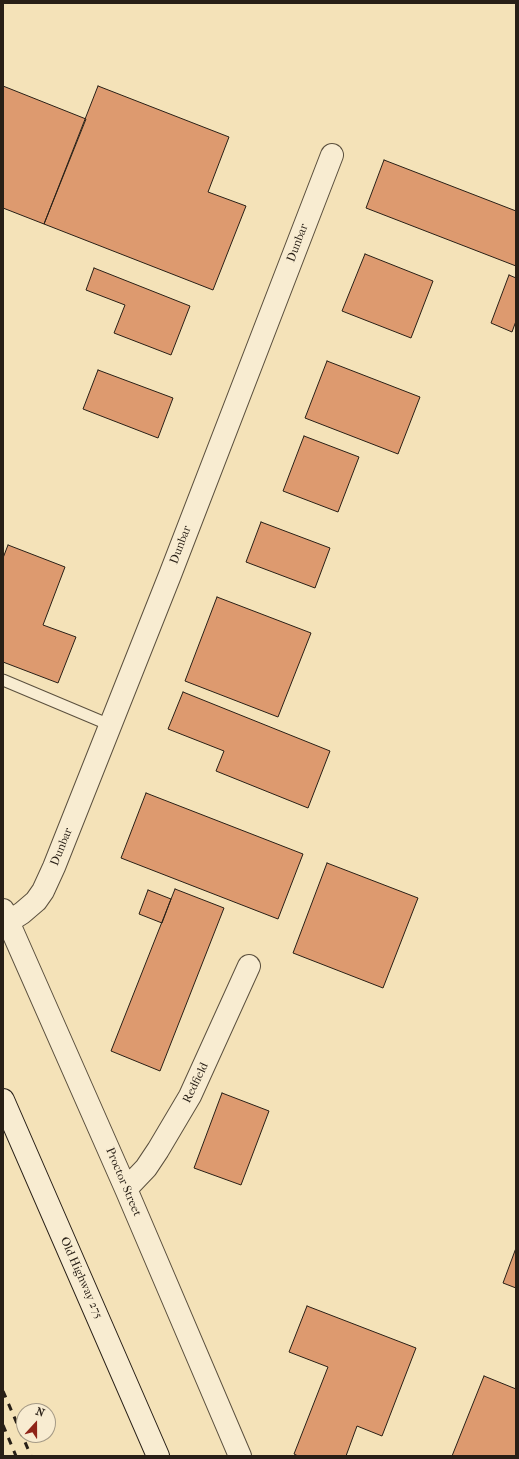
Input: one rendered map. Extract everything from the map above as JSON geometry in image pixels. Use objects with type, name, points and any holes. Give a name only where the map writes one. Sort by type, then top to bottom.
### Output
[{"type":"street","name":"Dunbar","points":[[6,916],[22,913],[33,905],[43,890],[54,867],[178,553],[332,155]]},
{"type":"street","name":"Proctor Street","points":[[6,916],[126,1189],[240,1456]]},
{"type":"street","name":"Redfield","points":[[126,1189],[146,1168],[190,1096],[249,966]]},
{"type":"street","name":"Old Highway 275","points":[[3,1100],[158,1456]]},
{"type":"lane","points":[[3,680],[110,725]]},
{"type":"building","points":[[3,86],[86,119],[44,224],[3,208]]},
{"type":"building","points":[[98,86],[229,137],[208,192],[246,206],[213,290],[44,224]]},
{"type":"building","points":[[384,160],[516,211],[516,266],[366,208]]},
{"type":"building","points":[[365,254],[433,281],[411,338],[342,311]]},
{"type":"building","points":[[94,268],[190,306],[171,355],[114,333],[125,305],[86,290]]},
{"type":"building","points":[[509,275],[516,278],[516,321],[512,332],[491,323]]},
{"type":"building","points":[[327,361],[420,397],[398,454],[305,418]]},
{"type":"building","points":[[98,370],[173,398],[158,438],[83,409]]},
{"type":"building","points":[[304,436],[359,457],[338,512],[283,491]]},
{"type":"building","points":[[261,522],[330,548],[315,588],[246,562]]},
{"type":"building","points":[[8,545],[65,567],[43,625],[76,637],[58,683],[3,662],[3,558]]},
{"type":"building","points":[[217,597],[311,633],[278,717],[185,681]]},
{"type":"building","points":[[183,692],[330,751],[308,808],[216,771],[224,751],[168,729]]},
{"type":"building","points":[[146,793],[303,854],[278,919],[121,858]]},
{"type":"building","points":[[327,863],[418,898],[383,988],[293,953]]},
{"type":"building","points":[[175,889],[224,908],[160,1071],[111,1051]]},
{"type":"building","points":[[148,890],[171,899],[162,923],[139,914]]},
{"type":"building","points":[[222,1093],[269,1111],[241,1185],[194,1168]]},
{"type":"building","points":[[516,1248],[516,1288],[503,1283]]},
{"type":"building","points":[[307,1306],[416,1348],[382,1436],[357,1426],[346,1456],[298,1456],[294,1454],[328,1367],[289,1352]]},
{"type":"building","points":[[484,1376],[516,1389],[516,1456],[452,1456]]},
{"type":"railway","points":[[3,1391],[31,1456]]},
{"type":"railway","points":[[3,1425],[16,1456]]}]
